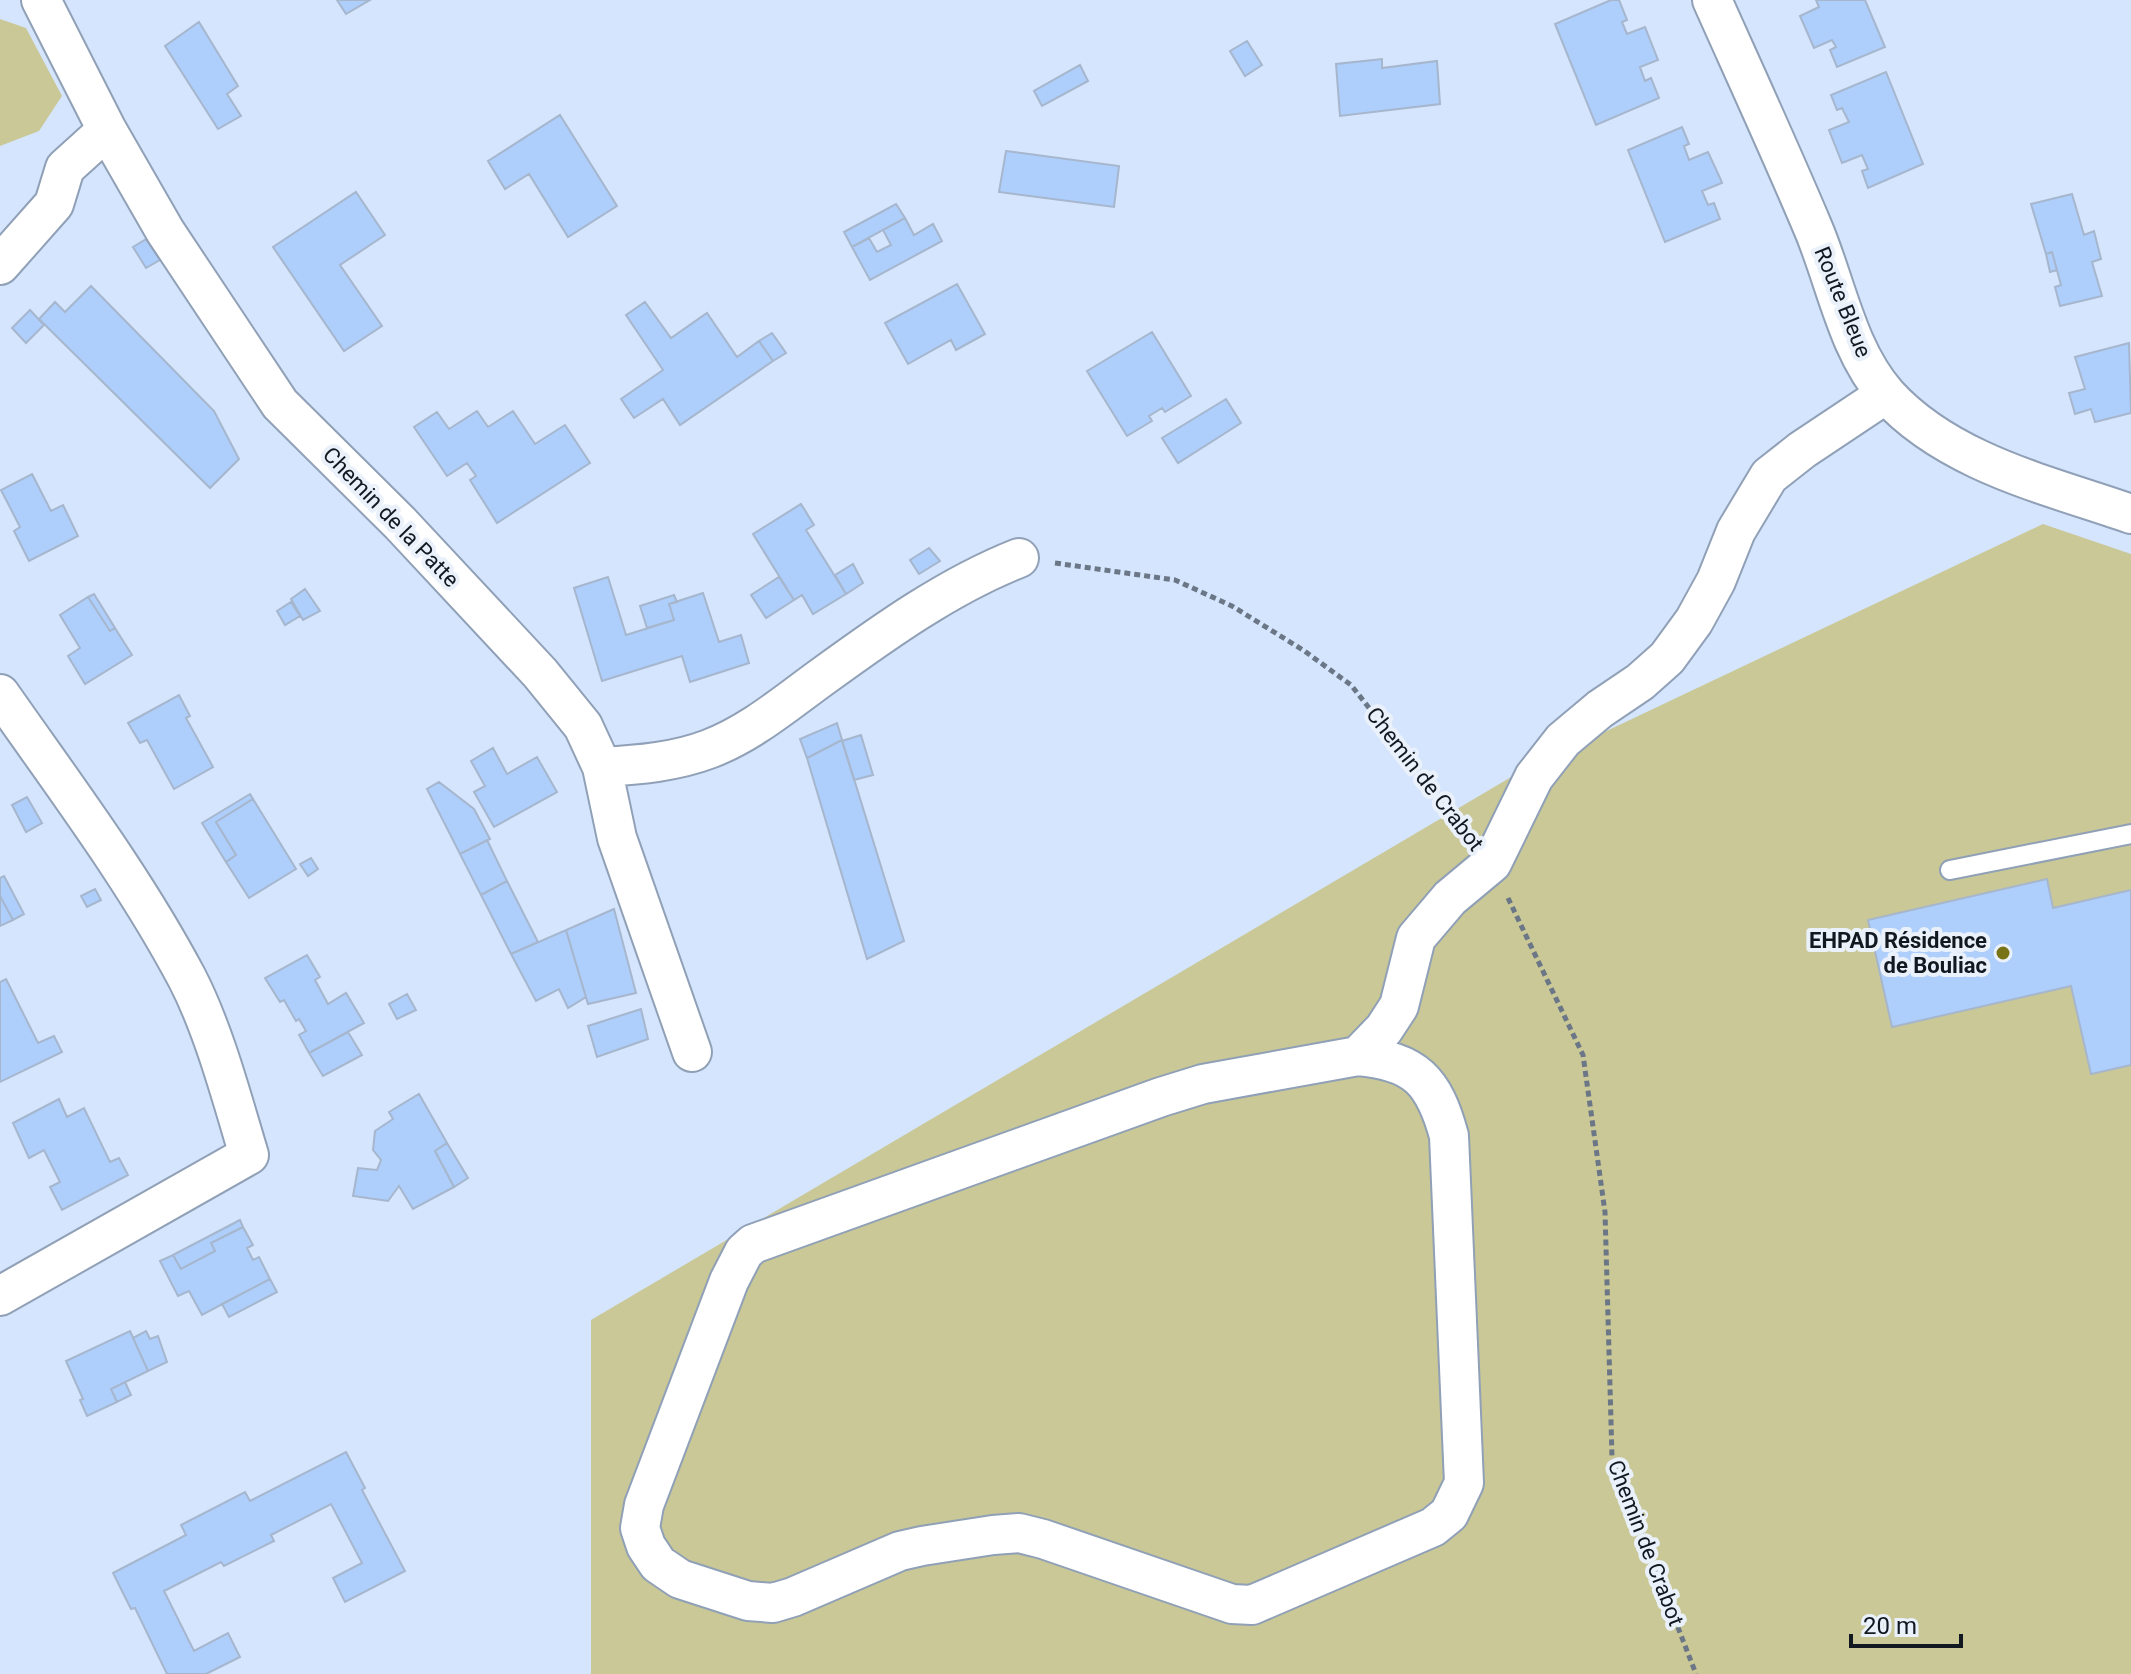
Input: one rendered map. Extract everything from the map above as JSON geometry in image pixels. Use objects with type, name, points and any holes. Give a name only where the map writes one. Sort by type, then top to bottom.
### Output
[{"type":"street","name":"Chemin de la Patte","points":[[41,0],[107,130],[165,231],[280,404],[400,523],[540,673],[583,726],[602,767],[617,838],[692,1052]]},
{"type":"street","name":"Route Bleue","points":[[1712,0],[1814,229],[1863,358],[1886,394],[1916,421],[1952,446],[2002,469],[2131,514]]},
{"type":"street","points":[[0,265],[54,204],[65,168],[107,130]]},
{"type":"street","points":[[1358,1056],[1388,1059],[1417,1074],[1440,1103],[1449,1136],[1464,1483],[1449,1514],[1433,1527],[1252,1605],[1220,1600],[1019,1533],[900,1551],[773,1603],[748,1601],[680,1579],[658,1564],[646,1546],[640,1528],[644,1505],[729,1281],[744,1252],[753,1244],[1203,1084],[1358,1056],[1384,1029],[1399,1006],[1416,938],[1450,898],[1492,863],[1534,777],[1563,740],[1667,658],[1694,621],[1716,581],[1736,531],[1769,476],[1886,394]]},
{"type":"street","points":[[602,767],[652,764],[708,749],[743,733],[871,641],[977,575],[1019,558]]},
{"type":"street","points":[[0,694],[130,880],[188,981],[225,1074],[249,1155],[0,1296]]},
{"type":"lane","points":[[1950,870],[2131,834]]},
{"type":"path","name":"Chemin de Crabot","points":[[1019,558],[1175,580],[1232,606],[1303,650],[1351,685],[1492,863],[1583,1055],[1605,1212],[1612,1457],[1696,1674]]},
{"type":"shaded area","points":[[0,19],[26,28],[62,96],[39,131],[0,146]]},
{"type":"shaded area","points":[[2043,524],[2131,554],[2131,1674],[591,1674],[591,1320],[1518,773]]},
{"type":"building","points":[[337,0],[370,0],[346,14]]},
{"type":"building","points":[[1611,0],[1619,0],[1627,20],[1622,22],[1627,34],[1645,27],[1658,60],[1640,67],[1645,81],[1651,78],[1659,98],[1596,125],[1555,24]]},
{"type":"building","points":[[1816,0],[1865,0],[1885,47],[1837,67],[1830,50],[1836,47],[1832,40],[1814,48],[1800,16],[1819,7]]},
{"type":"building","points":[[199,22],[238,86],[227,94],[241,116],[218,129],[165,46]]},
{"type":"building","points":[[1247,41],[1262,65],[1245,76],[1230,51]]},
{"type":"building","points":[[1382,59],[1382,68],[1437,61],[1440,104],[1340,116],[1336,64]]},
{"type":"building","points":[[1080,65],[1088,81],[1042,106],[1034,91]]},
{"type":"building","points":[[1886,72],[1923,164],[1868,188],[1862,171],[1868,169],[1862,155],[1842,163],[1829,130],[1849,122],[1842,108],[1837,110],[1831,95]]},
{"type":"building","points":[[560,115],[617,206],[568,237],[529,174],[505,189],[488,161]]},
{"type":"building","points":[[1682,127],[1689,144],[1684,146],[1689,160],[1708,152],[1720,178],[1722,183],[1702,191],[1708,205],[1714,203],[1720,219],[1665,242],[1628,150]]},
{"type":"building","points":[[1006,151],[1119,166],[1114,207],[999,192]]},
{"type":"building","points":[[356,192],[385,235],[340,265],[382,326],[344,351],[273,247]]},
{"type":"building","points":[[2072,194],[2084,235],[2094,231],[2101,259],[2092,262],[2102,296],[2060,306],[2055,287],[2061,285],[2052,252],[2046,254],[2031,204]]},
{"type":"building","points":[[896,204],[905,218],[852,247],[844,232]]},
{"type":"building","points":[[905,218],[914,235],[933,224],[942,241],[870,280],[852,247],[869,238],[877,252],[891,245],[883,230]]},
{"type":"building","points":[[146,239],[160,260],[146,268],[133,247]]},
{"type":"building","points":[[2052,252],[2057,270],[2050,272],[2046,254]]},
{"type":"building","points":[[957,284],[985,334],[956,350],[951,340],[908,364],[885,323]]},
{"type":"building","points":[[91,286],[214,411],[239,459],[210,488],[39,319],[55,302],[65,312]]},
{"type":"building","points":[[645,302],[671,338],[707,313],[737,357],[759,341],[773,361],[680,425],[663,399],[634,418],[621,399],[663,370],[626,315]]},
{"type":"building","points":[[30,310],[44,325],[26,343],[12,328]]},
{"type":"building","points":[[1152,332],[1191,396],[1165,412],[1162,408],[1149,416],[1152,421],[1127,436],[1087,371]]},
{"type":"building","points":[[772,333],[786,353],[773,361],[759,341]]},
{"type":"building","points":[[2129,343],[2131,413],[2095,422],[2091,409],[2075,414],[2069,393],[2085,389],[2075,357]]},
{"type":"building","points":[[1226,399],[1241,423],[1178,463],[1162,438]]},
{"type":"building","points":[[477,411],[488,427],[513,411],[535,444],[565,425],[590,463],[497,523],[470,480],[476,476],[467,463],[447,476],[414,427],[437,412],[449,429]]},
{"type":"building","points":[[32,474],[51,511],[63,505],[78,536],[29,561],[14,531],[20,527],[1,490]]},
{"type":"building","points":[[801,504],[814,525],[806,530],[846,594],[813,614],[802,595],[794,600],[753,534]]},
{"type":"building","points":[[929,548],[940,561],[919,574],[910,560]]},
{"type":"building","points":[[853,564],[863,583],[846,594],[835,575]]},
{"type":"building","points":[[608,577],[626,635],[674,620],[669,604],[703,593],[719,642],[741,635],[749,663],[690,682],[682,656],[602,681],[574,588]]},
{"type":"building","points":[[779,577],[794,600],[766,618],[751,595]]},
{"type":"building","points":[[305,589],[320,611],[303,620],[291,599]]},
{"type":"building","points":[[94,594],[115,628],[110,631],[88,597]]},
{"type":"building","points":[[674,595],[677,602],[669,604],[674,620],[647,628],[640,606]]},
{"type":"building","points":[[88,597],[110,631],[115,628],[132,655],[85,684],[68,656],[80,648],[60,615]]},
{"type":"building","points":[[291,602],[300,616],[285,625],[277,611]]},
{"type":"building","points":[[179,695],[190,716],[186,718],[213,767],[174,789],[147,740],[140,743],[128,723]]},
{"type":"building","points":[[837,723],[842,740],[807,758],[800,739]]},
{"type":"building","points":[[861,735],[873,775],[854,780],[842,741]]},
{"type":"building","points":[[842,740],[904,941],[867,959],[807,758]]},
{"type":"building","points":[[493,748],[507,774],[537,757],[557,792],[494,827],[474,792],[485,786],[471,761]]},
{"type":"building","points":[[439,782],[474,809],[490,839],[460,854],[427,789]]},
{"type":"building","points":[[250,794],[253,799],[216,822],[236,855],[226,862],[202,823]]},
{"type":"building","points":[[27,797],[42,823],[26,832],[12,805]]},
{"type":"building","points":[[253,799],[296,869],[249,898],[226,862],[236,855],[216,822]]},
{"type":"building","points":[[487,840],[507,881],[481,895],[460,854]]},
{"type":"building","points":[[311,858],[318,869],[308,876],[300,864]]},
{"type":"building","points":[[4,876],[24,914],[13,920],[0,896],[0,878]]},
{"type":"building","name":"EHPAD Résidence de Bouliac","points":[[2047,879],[2053,908],[2131,890],[2131,1065],[2091,1074],[2071,986],[1892,1027],[1868,920]]},
{"type":"building","points":[[507,881],[538,942],[511,954],[481,895]]},
{"type":"building","points":[[95,889],[101,900],[87,907],[81,896]]},
{"type":"building","points":[[0,896],[13,920],[0,926]]},
{"type":"building","points":[[614,909],[636,993],[588,1004],[566,930]]},
{"type":"building","points":[[566,930],[586,997],[568,1008],[559,989],[536,1001],[511,954]]},
{"type":"building","points":[[307,955],[320,977],[315,980],[328,1004],[346,993],[364,1023],[309,1053],[299,1035],[306,1031],[299,1019],[296,1021],[284,1000],[280,1002],[265,978]]},
{"type":"building","points":[[6,979],[38,1043],[54,1036],[62,1052],[0,1082],[0,982]]},
{"type":"building","points":[[407,994],[416,1010],[397,1019],[389,1004]]},
{"type":"building","points":[[641,1009],[648,1039],[597,1057],[588,1026]]},
{"type":"building","points":[[348,1032],[362,1055],[323,1076],[309,1053]]},
{"type":"building","points":[[419,1094],[447,1143],[435,1151],[454,1187],[413,1209],[399,1186],[388,1201],[353,1196],[358,1168],[377,1170],[381,1160],[373,1150],[375,1131],[393,1119],[389,1112]]},
{"type":"building","points":[[59,1099],[67,1117],[84,1108],[110,1162],[119,1158],[128,1175],[62,1210],[50,1187],[60,1182],[44,1150],[29,1158],[13,1123]]},
{"type":"building","points":[[447,1143],[468,1178],[454,1187],[435,1151]]},
{"type":"building","points":[[240,1220],[243,1227],[211,1243],[215,1251],[181,1269],[173,1255]]},
{"type":"building","points":[[243,1227],[253,1245],[247,1248],[253,1260],[259,1257],[270,1279],[202,1315],[189,1291],[178,1296],[160,1261],[173,1255],[181,1269],[215,1251],[211,1243]]},
{"type":"building","points":[[270,1279],[277,1292],[229,1317],[222,1304]]},
{"type":"building","points":[[130,1331],[148,1371],[111,1389],[117,1402],[87,1416],[66,1361]]},
{"type":"building","points":[[146,1331],[150,1339],[158,1336],[167,1362],[148,1371],[133,1338]]},
{"type":"building","points":[[125,1382],[131,1395],[117,1402],[111,1389]]},
{"type":"building","points":[[346,1452],[365,1488],[362,1490],[405,1571],[345,1602],[333,1578],[362,1563],[331,1504],[271,1535],[274,1541],[224,1566],[221,1562],[164,1591],[194,1651],[228,1633],[240,1657],[206,1674],[167,1674],[135,1608],[131,1609],[113,1573],[186,1535],[181,1525],[245,1492],[250,1501]]},
{"type":"place","name":"EHPAD Résidence de Bouliac","points":[[2003,953]]}]
